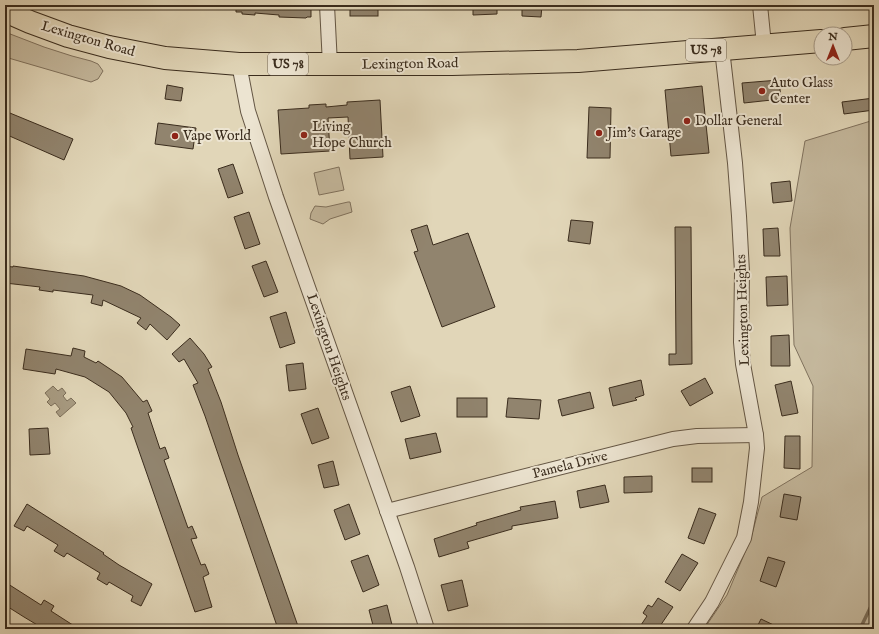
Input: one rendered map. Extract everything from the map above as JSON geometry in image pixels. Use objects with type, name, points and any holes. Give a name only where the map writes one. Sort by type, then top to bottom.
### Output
[{"type":"highway","name":"Lexington Road","points":[[5,11],[68,36],[109,47],[165,58],[239,64],[330,65],[578,61],[813,41]]},
{"type":"highway","points":[[853,38],[874,36]]},
{"type":"street","points":[[327,5],[330,65]]},
{"type":"street","points":[[760,5],[764,46]]},
{"type":"street","name":"Lexington Heights","points":[[694,629],[712,602],[744,538],[751,502],[757,448],[743,364],[741,342],[742,272],[739,216],[735,163],[722,49]]},
{"type":"street","name":"Lexington Heights","points":[[239,64],[248,111],[276,197],[407,567],[426,629]]},
{"type":"street","name":"Pamela Drive","points":[[386,511],[674,439],[697,436],[756,435]]},
{"type":"shaded area","points":[[5,32],[44,47],[91,61],[98,64],[103,71],[98,79],[91,82],[5,57]]},
{"type":"shaded area","points":[[874,120],[874,276],[872,278],[874,283],[874,629],[704,629],[727,595],[751,538],[762,497],[812,467],[813,386],[794,345],[790,228],[805,141]]},
{"type":"shaded area","points":[[339,167],[344,190],[319,195],[314,173]]},
{"type":"shaded area","points":[[350,202],[352,212],[330,219],[323,224],[310,219],[311,213],[315,206],[326,207]]},
{"type":"shaded area","points":[[53,386],[58,391],[62,388],[66,393],[63,396],[67,401],[71,398],[76,403],[60,417],[56,412],[60,409],[55,403],[51,406],[47,402],[50,399],[45,393]]},
{"type":"building","points":[[236,5],[311,5],[311,17],[279,17],[279,15],[255,13],[255,15],[242,14],[242,12],[236,12]]},
{"type":"building","points":[[350,5],[378,5],[378,16],[350,16]]},
{"type":"building","points":[[473,5],[497,5],[497,14],[473,15]]},
{"type":"building","points":[[522,5],[542,5],[541,17],[522,16]]},
{"type":"building","name":"Auto Glass Center","points":[[779,80],[781,99],[744,103],[742,83]]},
{"type":"building","points":[[167,85],[183,88],[181,101],[165,99]]},
{"type":"building","name":"Dollar General","points":[[702,86],[709,153],[671,156],[665,90]]},
{"type":"building","points":[[874,98],[874,110],[844,114],[842,102]]},
{"type":"building","name":"Living Hope Church","points":[[380,100],[383,157],[350,159],[348,117],[328,118],[330,151],[281,154],[278,110],[309,108],[309,105],[326,104],[326,107],[347,105],[347,102]]},
{"type":"building","name":"Jim's Garage","points":[[589,107],[611,108],[610,158],[587,158]]},
{"type":"building","points":[[5,111],[73,139],[64,160],[5,134]]},
{"type":"building","name":"Vape World","points":[[158,123],[196,128],[193,149],[155,144]]},
{"type":"building","points":[[233,164],[243,193],[228,198],[218,169]]},
{"type":"building","points":[[790,181],[792,201],[773,203],[771,183]]},
{"type":"building","points":[[249,212],[260,244],[245,249],[234,217]]},
{"type":"building","points":[[571,220],[593,222],[590,244],[568,241]]},
{"type":"building","points":[[427,225],[433,245],[468,233],[495,307],[442,327],[414,252],[418,251],[411,230]]},
{"type":"building","points":[[675,227],[691,227],[692,364],[669,365],[669,354],[676,354]]},
{"type":"building","points":[[778,228],[780,256],[764,256],[763,229]]},
{"type":"building","points":[[266,261],[278,292],[264,297],[252,266]]},
{"type":"building","points":[[5,266],[84,276],[121,286],[140,295],[180,325],[167,340],[150,324],[146,330],[137,323],[141,318],[103,300],[102,306],[91,303],[93,295],[53,290],[53,292],[39,290],[40,287],[5,283]]},
{"type":"building","points":[[787,276],[788,305],[767,306],[766,277]]},
{"type":"building","points":[[286,312],[295,343],[280,348],[270,317]]},
{"type":"building","points":[[789,335],[790,366],[771,366],[771,336]]},
{"type":"building","points":[[190,338],[204,354],[212,367],[208,369],[221,402],[299,629],[278,629],[193,385],[198,383],[184,359],[179,362],[172,354]]},
{"type":"building","points":[[73,348],[85,351],[84,357],[96,363],[98,361],[122,377],[143,402],[147,400],[152,411],[148,413],[160,449],[165,447],[169,458],[164,460],[188,528],[192,526],[197,538],[191,539],[201,565],[205,564],[209,574],[203,577],[212,607],[195,612],[131,428],[133,427],[126,413],[109,392],[85,377],[56,369],[55,374],[23,369],[26,349],[71,356]]},
{"type":"building","points":[[303,363],[306,389],[289,391],[286,365]]},
{"type":"building","points":[[705,378],[713,393],[690,406],[681,391]]},
{"type":"building","points":[[641,380],[644,395],[635,398],[637,400],[613,406],[609,388]]},
{"type":"building","points":[[791,381],[798,413],[782,416],[775,385]]},
{"type":"building","points":[[410,386],[420,416],[401,422],[391,392]]},
{"type":"building","points":[[590,392],[594,408],[562,416],[558,400]]},
{"type":"building","points":[[457,398],[487,398],[487,417],[457,417]]},
{"type":"building","points":[[508,398],[541,400],[539,419],[506,417]]},
{"type":"building","points":[[318,408],[329,438],[312,444],[301,414]]},
{"type":"building","points":[[48,428],[50,454],[30,455],[29,429]]},
{"type":"building","points":[[436,433],[441,452],[410,459],[405,439]]},
{"type":"building","points":[[785,436],[800,436],[800,469],[784,468]]},
{"type":"building","points":[[333,461],[339,485],[324,488],[318,465]]},
{"type":"building","points":[[692,468],[712,468],[712,482],[692,482]]},
{"type":"building","points":[[652,476],[652,492],[624,493],[624,477]]},
{"type":"building","points":[[605,485],[609,502],[580,508],[577,491]]},
{"type":"building","points":[[784,494],[801,497],[797,520],[780,517]]},
{"type":"building","points":[[555,501],[558,518],[512,526],[512,529],[467,542],[469,548],[439,557],[434,539],[477,525],[476,523],[521,510],[520,507]]},
{"type":"building","points":[[27,504],[104,553],[103,554],[119,565],[152,584],[141,606],[131,601],[133,596],[109,582],[107,585],[97,579],[100,573],[67,553],[64,557],[54,551],[58,545],[27,526],[24,531],[14,526]]},
{"type":"building","points":[[349,504],[360,534],[345,540],[334,510]]},
{"type":"building","points":[[699,508],[716,514],[704,544],[688,538]]},
{"type":"building","points":[[682,554],[698,563],[680,591],[665,582]]},
{"type":"building","points":[[368,555],[379,585],[363,592],[351,561]]},
{"type":"building","points":[[768,557],[785,562],[776,587],[760,581]]},
{"type":"building","points":[[462,580],[468,606],[448,611],[441,585]]},
{"type":"building","points":[[5,582],[41,605],[44,600],[54,606],[51,611],[79,629],[44,629],[5,605]]},
{"type":"building","points":[[658,598],[673,607],[658,629],[647,629],[641,625],[647,616],[643,613],[648,605],[652,607]]},
{"type":"building","points":[[387,605],[393,629],[374,629],[369,610]]},
{"type":"building","points":[[761,619],[782,629],[756,629]]},
{"type":"waterway","points":[[860,629],[874,600]]},
{"type":"place","name":"Auto Glass Center","points":[[762,91]]},
{"type":"place","name":"Dollar General","points":[[687,121]]},
{"type":"place","name":"Jim's Garage","points":[[599,133]]},
{"type":"place","name":"Living Hope Church","points":[[304,135]]},
{"type":"place","name":"Vape World","points":[[175,136]]}]
